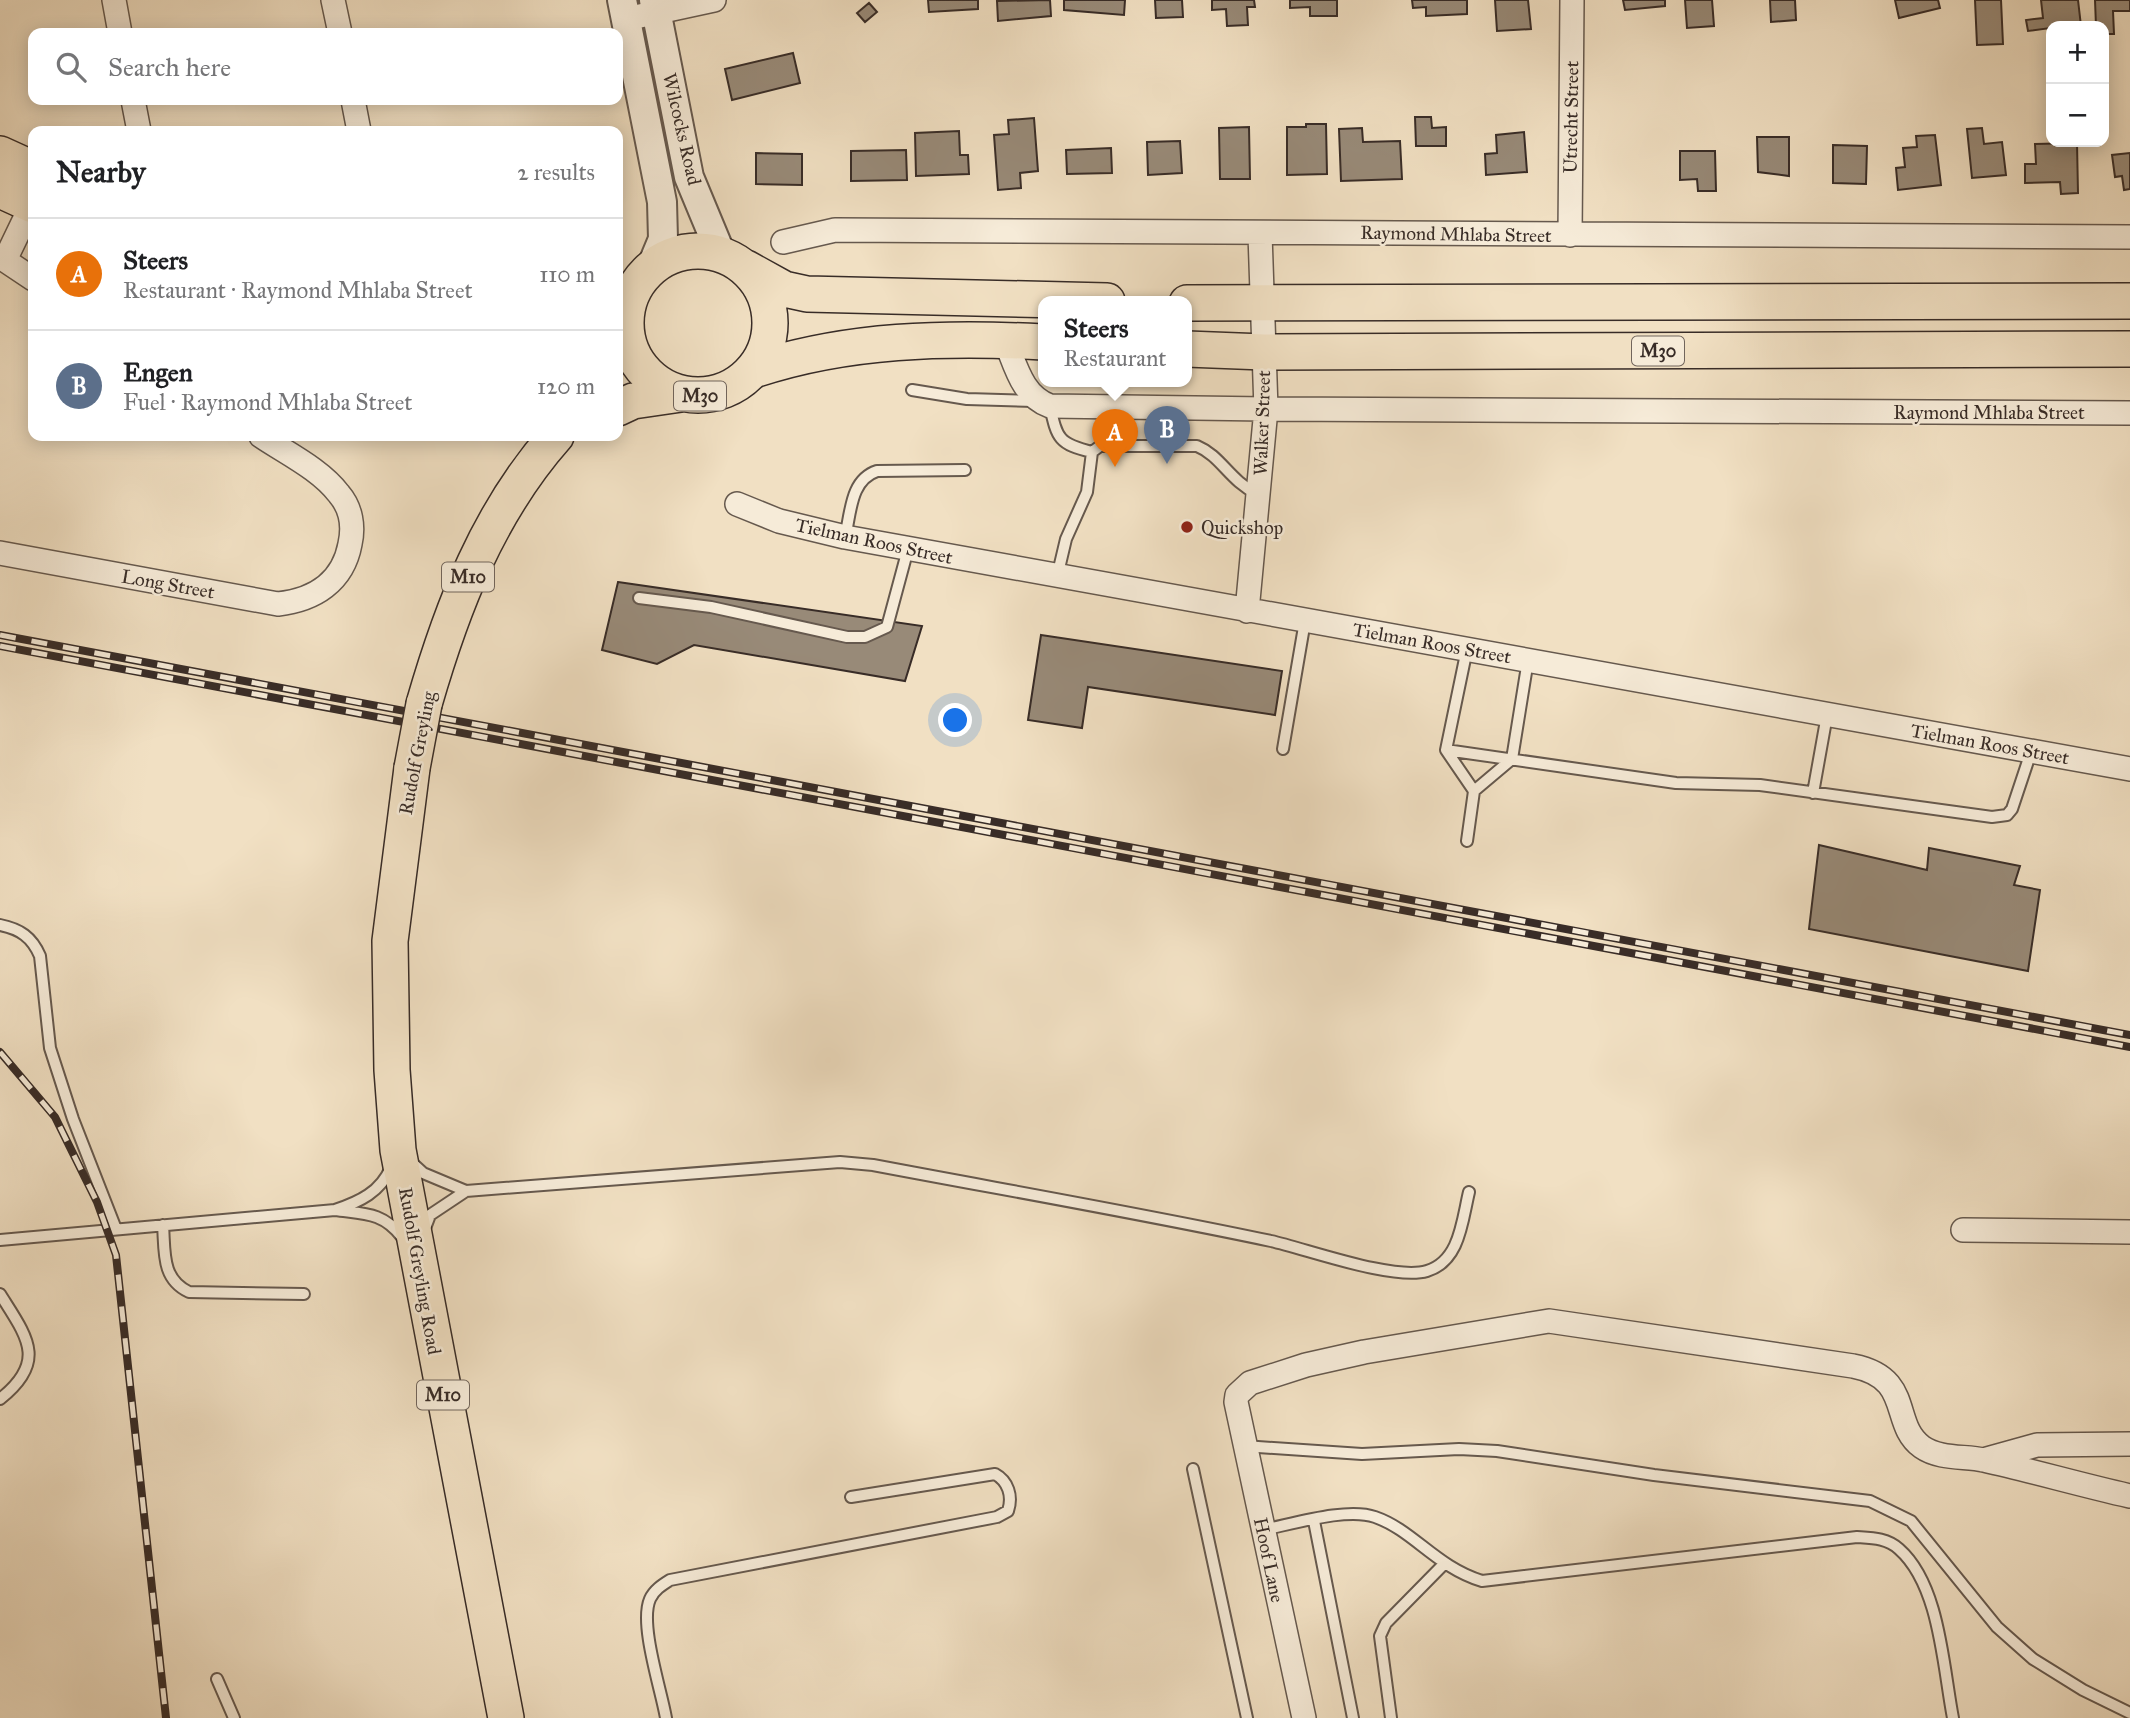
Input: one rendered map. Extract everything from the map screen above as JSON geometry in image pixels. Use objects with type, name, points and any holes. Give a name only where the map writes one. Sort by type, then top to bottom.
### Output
[{"type":"main road","points":[[0,154],[28,167]]},
{"type":"main road","points":[[0,190],[28,202]]},
{"type":"main road","points":[[635,281],[673,256],[696,251],[732,260],[784,289],[807,294],[1038,299]]},
{"type":"main road","points":[[732,260],[759,283],[768,304],[771,327],[766,350],[754,370]]},
{"type":"main road","name":"M30","points":[[623,332],[635,281]]},
{"type":"main road","points":[[1192,303],[2130,301]]},
{"type":"main road","name":"M30","points":[[623,337],[631,348],[632,368],[681,394],[701,396],[721,392],[739,383],[754,370],[832,349],[886,344],[1005,340],[1038,342]]},
{"type":"main road","name":"M30","points":[[1192,349],[1264,352],[2130,349]]},
{"type":"main road","points":[[623,406],[633,401],[681,394]]},
{"type":"main road","name":"Rudolf Greyling","points":[[391,1070],[390,941],[412,768],[424,704],[442,641],[467,579],[493,526],[542,444]]},
{"type":"main road","name":"Rudolf Greyling Road","points":[[391,1070],[398,1150],[416,1256],[506,1718]]},
{"type":"street","points":[[114,0],[119,28]]},
{"type":"street","points":[[333,0],[339,28]]},
{"type":"street","points":[[624,9],[714,0]]},
{"type":"street","name":"Utrecht Street","points":[[1570,235],[1572,0]]},
{"type":"street","name":"Wilcocks Road","points":[[655,7],[689,177],[732,260]]},
{"type":"street","name":"Wilcocks Road","points":[[624,9],[662,202],[663,239],[635,281]]},
{"type":"street","points":[[134,105],[138,126]]},
{"type":"street","points":[[354,105],[358,126]]},
{"type":"street","points":[[28,213],[2,258],[28,276]]},
{"type":"street","name":"Raymond Mhlaba Street","points":[[783,242],[835,230],[2130,237]]},
{"type":"street","name":"Walker Street","points":[[1247,611],[1266,410],[1260,234]]},
{"type":"street","points":[[1005,340],[1027,391],[1043,403]]},
{"type":"street","name":"Raymond Mhlaba Street","points":[[1043,403],[1266,410],[2130,413]]},
{"type":"street","name":"Long Street","points":[[0,553],[278,604],[297,602],[332,582],[348,557],[353,531],[350,513],[340,495],[326,480],[268,441]]},
{"type":"street","name":"Tielman Roos Street","points":[[737,504],[779,521],[908,549],[2130,769]]},
{"type":"street","points":[[1963,1230],[2130,1232]]},
{"type":"street","name":"Hoof Lane","points":[[1304,1718],[1236,1402],[1237,1395],[1250,1383],[1306,1365],[1497,1329],[1560,1322],[1866,1368],[1885,1380],[1912,1434],[1922,1447],[1937,1454],[1983,1460]]},
{"type":"street","points":[[1983,1460],[2036,1446],[2130,1444]]},
{"type":"street","points":[[1983,1460],[2130,1496]]},
{"type":"lane","points":[[912,390],[967,399],[1043,403],[1060,439],[1069,446],[1093,452],[1109,445],[1197,446],[1209,451],[1231,478],[1259,494]]},
{"type":"lane","points":[[1172,408],[1172,445]]},
{"type":"lane","points":[[1057,577],[1066,539],[1087,492],[1093,452]]},
{"type":"lane","points":[[845,537],[855,492],[859,482],[868,474],[877,471],[965,470]]},
{"type":"lane","points":[[639,598],[712,607],[848,637],[865,637],[887,627],[908,549]]},
{"type":"lane","points":[[1283,749],[1305,621]]},
{"type":"lane","points":[[1467,648],[1446,750],[1474,791]]},
{"type":"lane","points":[[1467,841],[1474,791],[1512,759],[1528,660]]},
{"type":"lane","points":[[1813,793],[1827,715]]},
{"type":"lane","points":[[1446,750],[1676,783],[1760,785],[2000,817],[2012,809],[2031,752]]},
{"type":"lane","points":[[0,925],[15,928],[25,935],[34,942],[40,956],[50,1048],[73,1119],[116,1229]]},
{"type":"lane","points":[[335,1210],[364,1200],[387,1178],[398,1150],[423,1173],[466,1191],[851,1163],[1272,1241],[1381,1269],[1424,1272],[1448,1259],[1456,1243],[1469,1192]]},
{"type":"lane","points":[[416,1256],[430,1215],[466,1191]]},
{"type":"lane","points":[[0,1240],[335,1210],[374,1215],[391,1222],[416,1256]]},
{"type":"lane","points":[[163,1224],[167,1270],[179,1287],[189,1292],[304,1294]]},
{"type":"lane","points":[[0,1294],[29,1348],[29,1364],[24,1376],[0,1399]]},
{"type":"lane","points":[[1244,1446],[1362,1454],[1459,1449],[1497,1451],[1654,1475],[1870,1501],[1911,1521],[1997,1627],[2033,1659],[2083,1690],[2130,1713]]},
{"type":"lane","points":[[1193,1469],[1247,1718]]},
{"type":"lane","points":[[666,1718],[647,1607],[659,1586],[670,1580],[997,1517],[1009,1511],[1011,1503],[1007,1484],[995,1474],[851,1497]]},
{"type":"lane","points":[[1262,1530],[1355,1514],[1374,1517],[1387,1523],[1443,1564],[1482,1581],[1857,1537],[1880,1539],[1898,1548],[1930,1597],[1953,1718]]},
{"type":"lane","points":[[1314,1521],[1353,1718]]},
{"type":"lane","points":[[1391,1718],[1380,1636],[1386,1623],[1443,1564]]},
{"type":"lane","points":[[217,1679],[234,1718]]},
{"type":"building","points":[[928,0],[978,0],[978,9],[929,12]]},
{"type":"building","points":[[1050,0],[1051,16],[998,21],[997,1]]},
{"type":"building","points":[[1064,0],[1125,0],[1124,15],[1064,10]]},
{"type":"building","points":[[1155,0],[1182,0],[1183,17],[1156,18]]},
{"type":"building","points":[[1212,0],[1254,0],[1255,7],[1247,7],[1248,25],[1227,26],[1226,9],[1212,10]]},
{"type":"building","points":[[1290,0],[1337,0],[1337,16],[1310,16],[1310,7],[1290,8]]},
{"type":"building","points":[[1412,0],[1467,0],[1467,14],[1426,16],[1426,7],[1413,8]]},
{"type":"building","points":[[1495,0],[1528,0],[1531,29],[1497,31]]},
{"type":"building","points":[[1623,0],[1665,0],[1665,6],[1625,10]]},
{"type":"building","points":[[1685,0],[1712,0],[1714,26],[1687,28]]},
{"type":"building","points":[[1770,0],[1795,0],[1796,20],[1771,22]]},
{"type":"building","points":[[1895,0],[1938,0],[1940,8],[1899,18]]},
{"type":"building","points":[[1975,0],[2001,0],[2003,44],[1977,45]]},
{"type":"building","points":[[2041,0],[2078,0],[2080,21],[2046,21],[2046,29],[2028,31],[2026,20],[2043,18]]},
{"type":"building","points":[[2095,0],[2130,0],[2130,11],[2113,11],[2114,34],[2109,34],[2109,21],[2096,21]]},
{"type":"building","points":[[869,3],[877,12],[865,22],[857,13]]},
{"type":"building","points":[[793,53],[800,83],[732,100],[725,69]]},
{"type":"building","points":[[1415,117],[1431,117],[1432,128],[1446,127],[1446,146],[1416,146]]},
{"type":"building","points":[[1034,118],[1038,171],[1020,173],[1021,188],[998,190],[994,135],[1009,134],[1008,120]]},
{"type":"building","points":[[1306,124],[1326,124],[1327,174],[1287,175],[1287,127],[1306,127]]},
{"type":"building","points":[[1249,127],[1250,179],[1220,179],[1219,128]]},
{"type":"building","points":[[1362,128],[1363,142],[1400,141],[1402,179],[1341,181],[1339,129]]},
{"type":"building","points":[[1982,128],[1984,144],[2002,142],[2006,175],[1972,178],[1967,129]]},
{"type":"building","points":[[959,131],[960,155],[968,155],[969,174],[916,176],[915,133]]},
{"type":"building","points":[[1524,132],[1527,172],[1486,175],[1485,154],[1497,153],[1496,135]]},
{"type":"building","points":[[1935,135],[1941,185],[1898,190],[1896,168],[1905,167],[1903,148],[1917,147],[1916,136]]},
{"type":"building","points":[[1757,137],[1789,137],[1789,176],[1758,172]]},
{"type":"building","points":[[1180,141],[1182,173],[1148,175],[1147,142]]},
{"type":"building","points":[[2035,144],[2046,144],[2046,147],[2077,147],[2078,193],[2061,194],[2060,182],[2025,183],[2025,164],[2036,164]]},
{"type":"building","points":[[1833,145],[1867,146],[1866,184],[1833,183]]},
{"type":"building","points":[[1111,148],[1112,173],[1067,174],[1066,150]]},
{"type":"building","points":[[906,150],[907,180],[851,181],[851,151]]},
{"type":"building","points":[[1680,151],[1715,151],[1716,191],[1698,191],[1697,179],[1680,180]]},
{"type":"building","points":[[756,153],[802,154],[802,185],[756,184]]},
{"type":"building","points":[[2130,153],[2130,189],[2124,190],[2122,176],[2115,177],[2112,155]]},
{"type":"building","points":[[618,582],[922,626],[905,681],[694,645],[657,664],[602,650]]},
{"type":"building","points":[[1041,635],[1282,671],[1275,715],[1088,687],[1082,728],[1028,720]]},
{"type":"building","points":[[1819,845],[1927,870],[1929,848],[2020,866],[2014,885],[2040,890],[2028,971],[1809,929]]},
{"type":"railway","points":[[0,635],[2130,1035]]},
{"type":"railway","points":[[0,646],[2130,1047]]},
{"type":"railway","points":[[0,1052],[55,1117],[97,1202],[116,1255],[166,1718]]},
{"type":"place","name":"Engen","points":[[1167,464]]},
{"type":"place","name":"Steers","points":[[1115,467]]},
{"type":"place","name":"Quickshop","points":[[1187,527]]}]
